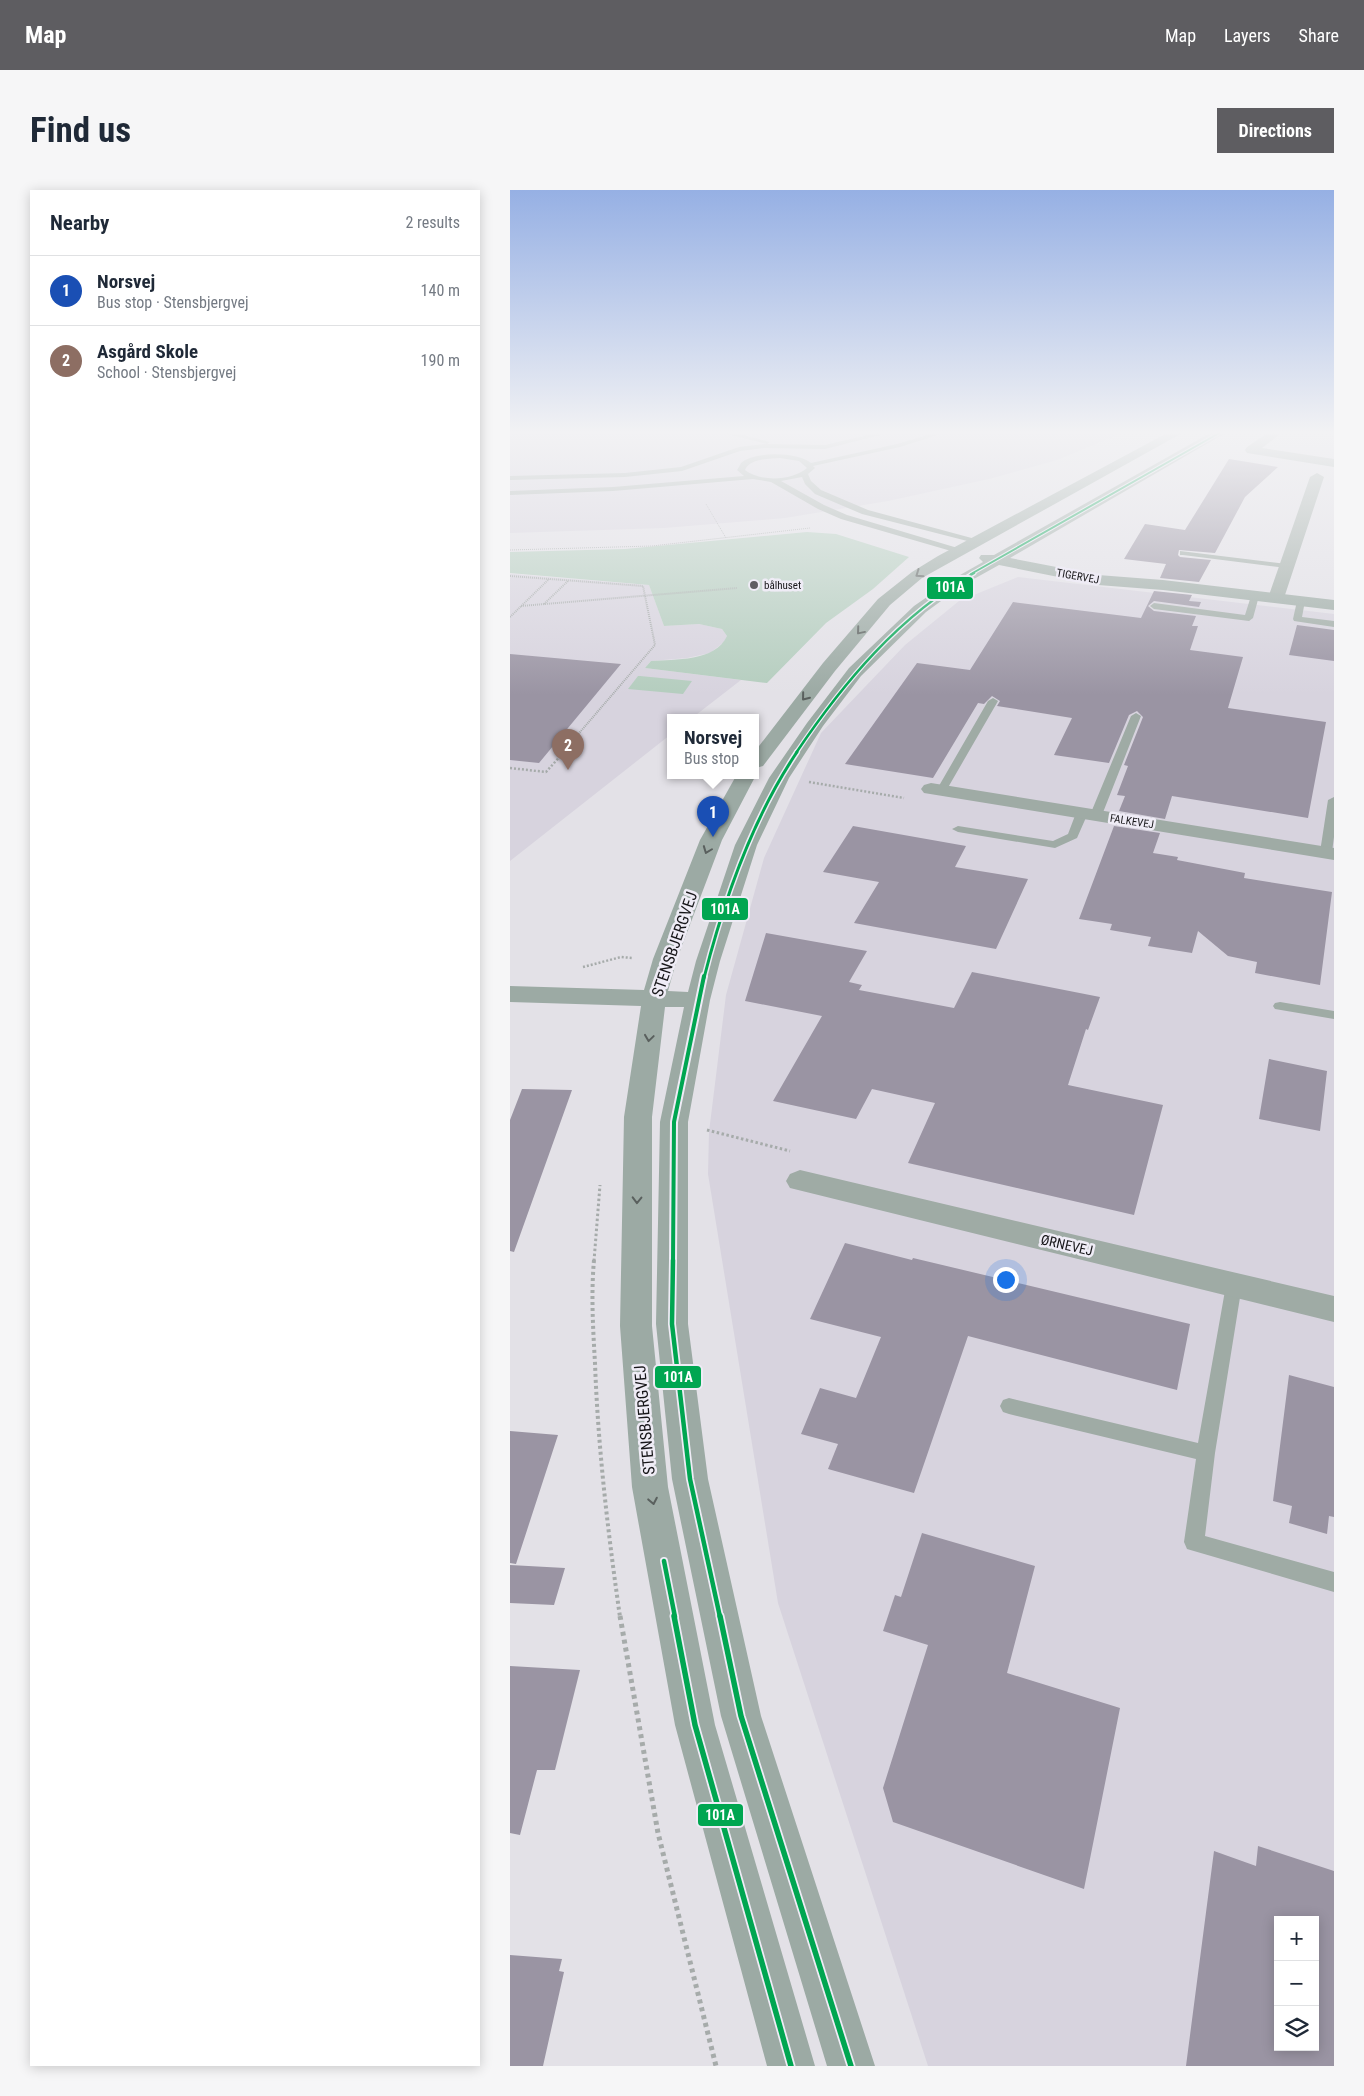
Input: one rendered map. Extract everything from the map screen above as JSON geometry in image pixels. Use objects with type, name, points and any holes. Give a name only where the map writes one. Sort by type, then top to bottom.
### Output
[{"type":"street","points":[[851,2066],[741,1716],[690,1479],[672,1324],[674,1122],[698,1000],[708,961],[746,845],[767,770],[829,667],[884,602],[917,575],[970,550],[1023,520]]},
{"type":"street","points":[[767,770],[827,708],[855,672],[920,609],[994,553],[1045,520]]},
{"type":"street","points":[[885,642],[901,610],[970,550],[994,553],[1011,550],[1065,520]]},
{"type":"street","points":[[1276,598],[1303,520]]},
{"type":"street","name":"TIGERVEJ","points":[[1011,550],[1163,585]]},
{"type":"street","name":"TIGERVEJ","points":[[994,553],[1098,580],[1163,585],[1334,605]]},
{"type":"street","name":"STENSBJERGVEJ","points":[[744,779],[711,840],[665,959],[654,998],[638,1117],[636,1326],[650,1487],[695,1725],[791,2066]]},
{"type":"street","name":"FALKEVEJ","points":[[936,790],[1330,853]]},
{"type":"street","points":[[510,994],[698,1000]]},
{"type":"street","name":"ØRNEVEJ","points":[[800,1181],[1334,1309]]},
{"type":"lane","points":[[854,520],[970,550]]},
{"type":"lane","points":[[886,520],[970,550]]},
{"type":"lane","points":[[1183,553],[1287,566]]},
{"type":"lane","points":[[1154,606],[1249,618],[1255,596]]},
{"type":"lane","points":[[1302,601],[1297,619],[1334,624]]},
{"type":"lane","points":[[936,790],[993,701]]},
{"type":"lane","points":[[958,829],[1055,845],[1073,836],[1089,814],[1136,716]]},
{"type":"lane","points":[[1330,853],[1334,800]]},
{"type":"lane","points":[[1280,1006],[1334,1015]]},
{"type":"lane","points":[[1234,1285],[1206,1453],[1194,1542],[1334,1582]]},
{"type":"lane","points":[[1009,1406],[1206,1453]]},
{"type":"path","points":[[715,520],[726,538]]},
{"type":"path","points":[[510,550],[652,546],[812,527]]},
{"type":"path","points":[[510,576],[643,586],[655,645],[546,772],[510,768]]},
{"type":"path","points":[[510,617],[550,579]]},
{"type":"path","points":[[543,604],[569,580]]},
{"type":"path","points":[[521,606],[737,588]]},
{"type":"path","points":[[767,770],[914,800],[936,790]]},
{"type":"path","points":[[582,967],[621,957],[665,959]]},
{"type":"path","points":[[674,1122],[798,1153],[800,1181]]},
{"type":"shaded area","points":[[510,520],[766,520],[664,528],[510,533]]},
{"type":"shaded area","points":[[510,574],[649,585],[664,626],[699,624],[722,629],[727,636],[724,642],[710,653],[687,658],[651,661],[645,668],[741,680],[697,714],[667,714],[667,737],[510,861]]},
{"type":"shaded area","points":[[1018,577],[1334,614],[1334,2066],[928,2066],[778,1603],[708,1174],[709,1132],[726,995],[764,858],[821,733],[905,645],[959,601]]},
{"type":"green space","points":[[807,532],[836,534],[909,557],[873,589],[826,623],[767,683],[645,668],[651,661],[693,658],[704,655],[713,651],[727,636],[722,629],[699,624],[664,626],[649,585],[510,573],[510,552],[625,549]]},
{"type":"green space","points":[[638,676],[692,681],[683,694],[628,689]]},
{"type":"building","points":[[1191,520],[1233,520],[1215,553],[1179,550],[1178,555],[1180,557],[1211,560],[1199,582],[1160,578],[1166,564],[1124,559],[1145,524],[1185,530]]},
{"type":"building","points":[[1154,591],[1192,595],[1189,601],[1201,602],[1199,607],[1154,601],[1148,606],[1154,611],[1196,616],[1192,626],[1198,626],[1190,650],[1243,657],[1228,708],[1326,722],[1308,818],[1172,796],[1165,819],[1119,811],[1125,796],[1117,795],[1128,766],[1124,765],[1143,717],[1137,711],[1129,715],[1109,763],[1054,755],[1072,718],[997,706],[1000,701],[992,696],[984,704],[978,703],[933,778],[845,764],[917,663],[970,670],[1013,602],[1141,618]]},
{"type":"building","points":[[1297,625],[1334,630],[1334,661],[1289,655]]},
{"type":"building","points":[[510,654],[621,664],[539,763],[510,760]]},
{"type":"building","points":[[853,826],[966,846],[955,867],[1028,879],[996,949],[854,923],[879,882],[823,872]]},
{"type":"building","points":[[1114,826],[1160,833],[1153,853],[1178,857],[1177,860],[1245,873],[1244,878],[1332,892],[1320,985],[1255,973],[1257,962],[1228,956],[1198,931],[1192,953],[1148,946],[1151,937],[1110,930],[1112,924],[1079,919]]},
{"type":"building","points":[[766,933],[867,951],[849,982],[862,985],[859,990],[954,1008],[972,972],[1100,997],[1088,1030],[1086,1029],[1068,1085],[1163,1105],[1134,1215],[908,1163],[935,1103],[872,1089],[856,1119],[773,1101],[822,1016],[745,1001]]},
{"type":"building","points":[[1269,1059],[1327,1071],[1320,1131],[1259,1119]]},
{"type":"building","points":[[522,1089],[572,1090],[514,1252],[510,1251],[510,1120]]},
{"type":"building","points":[[845,1243],[1190,1324],[1177,1390],[968,1336],[914,1493],[828,1469],[838,1444],[801,1434],[820,1388],[856,1398],[881,1337],[810,1319]]},
{"type":"building","points":[[1289,1375],[1334,1387],[1334,1517],[1329,1516],[1327,1534],[1289,1523],[1292,1506],[1273,1501]]},
{"type":"building","points":[[510,1431],[558,1435],[516,1564],[510,1563]]},
{"type":"building","points":[[922,1533],[1035,1566],[1007,1673],[1120,1708],[1084,1889],[893,1822],[883,1788],[928,1645],[883,1631],[895,1595],[901,1597]]},
{"type":"building","points":[[510,1565],[565,1568],[554,1605],[510,1603]]},
{"type":"building","points":[[510,1666],[580,1670],[555,1770],[537,1770],[520,1835],[510,1833]]},
{"type":"building","points":[[1258,1846],[1334,1871],[1334,2066],[1186,2066],[1214,1851],[1256,1866]]},
{"type":"building","points":[[510,1955],[562,1959],[559,1971],[564,1972],[543,2066],[510,2066]]},
{"type":"transit line","name":"101A","points":[[851,2066],[741,1716],[690,1479],[672,1324],[674,1122],[698,1000],[708,961],[746,845],[779,778],[816,723],[855,672],[920,609],[958,582],[1068,520]]},
{"type":"transit line","name":"101A","points":[[664,1561],[695,1725],[791,2066]]},
{"type":"place","name":"bålhuset","points":[[754,585]]},
{"type":"place","name":"Asgård Skole","points":[[568,770]]},
{"type":"place","name":"Norsvej","points":[[713,837]]}]
